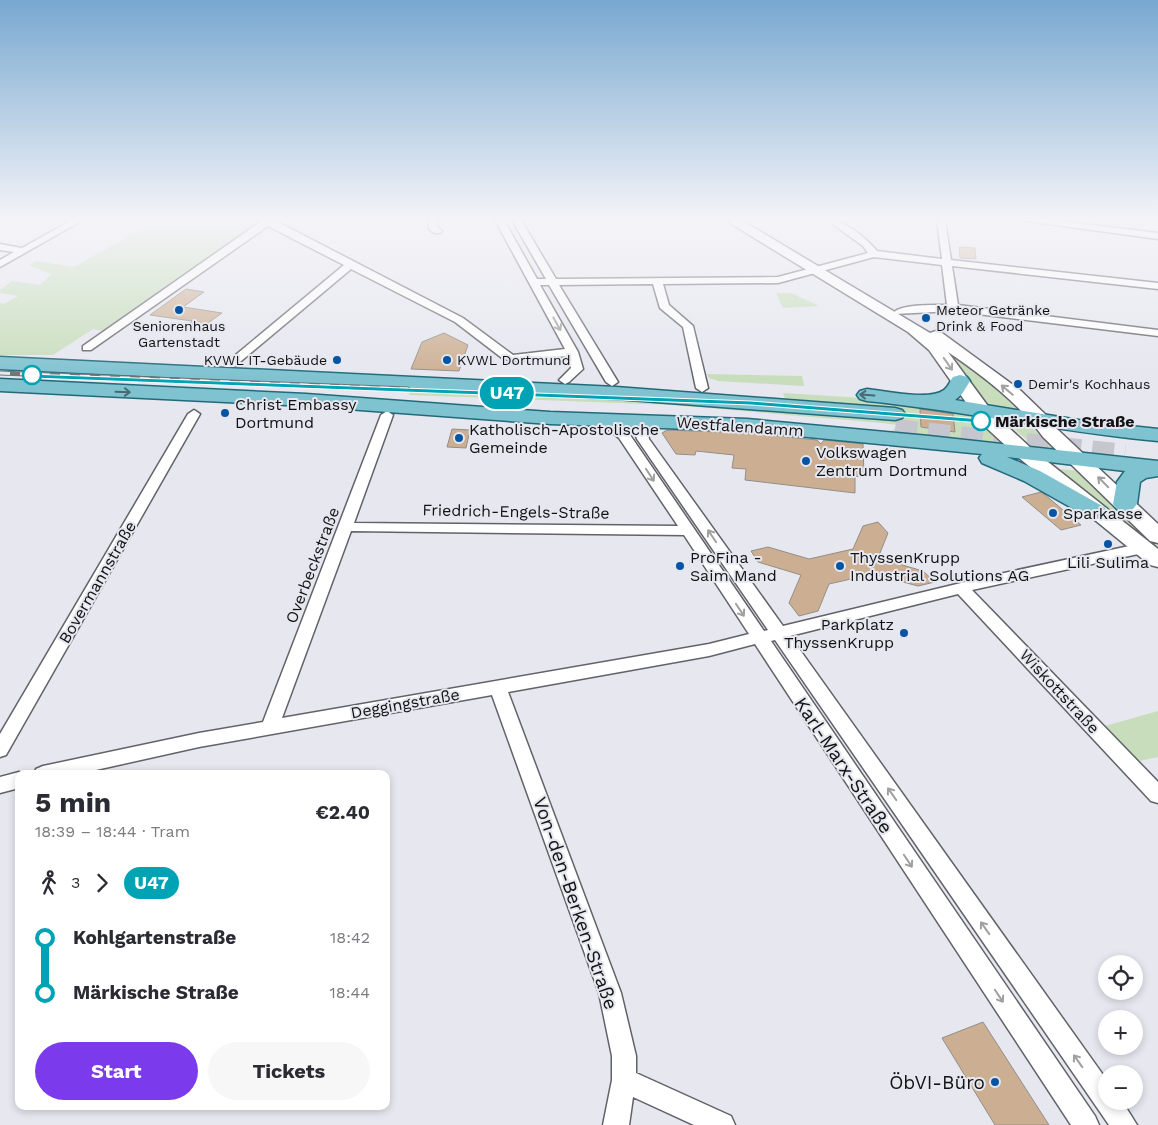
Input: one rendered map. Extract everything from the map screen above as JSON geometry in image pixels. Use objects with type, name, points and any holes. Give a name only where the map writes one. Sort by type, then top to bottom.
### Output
[{"type":"main road","points":[[825,272],[914,330],[935,346],[986,417],[1026,454],[1096,512]]},
{"type":"main road","points":[[826,272],[899,312],[987,373],[1044,422],[1050,432],[1125,504],[1154,548]]},
{"type":"main road","name":"Westfalendamm","points":[[0,363],[118,371],[616,393],[895,422],[779,417],[595,405],[358,398],[306,400]]},
{"type":"main road","name":"Westfalendamm","points":[[357,381],[381,377],[565,380],[835,393],[916,400],[1044,422],[1158,434]]},
{"type":"main road","points":[[916,400],[946,397],[956,392],[960,381]]},
{"type":"main road","name":"Westfalendamm","points":[[0,386],[306,400],[592,420],[762,426],[930,442],[1158,469]]},
{"type":"main road","points":[[930,442],[1004,463],[1044,482],[1154,548]]},
{"type":"main road","points":[[1158,443],[1123,447],[1158,458]]},
{"type":"main road","points":[[1125,504],[1126,484],[1134,474],[1158,469]]},
{"type":"street","points":[[87,348],[195,272]]},
{"type":"street","points":[[230,365],[341,272]]},
{"type":"street","points":[[367,272],[477,332],[506,356],[512,358],[593,351]]},
{"type":"street","points":[[529,272],[573,353],[577,369],[565,380]]},
{"type":"street","points":[[546,272],[612,382]]},
{"type":"street","points":[[534,282],[778,280],[807,272]]},
{"type":"street","points":[[948,272],[953,308]]},
{"type":"street","points":[[1034,272],[1158,286]]},
{"type":"street","points":[[658,280],[664,306],[688,326],[702,388]]},
{"type":"street","points":[[899,312],[926,308],[953,308],[1158,333]]},
{"type":"street","name":"Bovermannstraße","points":[[0,750],[194,414]]},
{"type":"street","name":"Overbeckstraße","points":[[270,728],[387,415]]},
{"type":"street","name":"Karl-Marx-Straße","points":[[592,420],[612,426],[624,436],[687,531],[769,636],[1098,1089]]},
{"type":"street","name":"Karl-Marx-Straße","points":[[653,421],[640,428],[643,439],[1086,1125]]},
{"type":"street","name":"Friedrich-Engels-Straße","points":[[345,527],[687,531]]},
{"type":"street","name":"Deggingstraße","points":[[61,770],[168,746],[675,656],[769,636],[961,588],[1154,548]]},
{"type":"street","name":"Wiskottstraße","points":[[961,588],[1158,795]]},
{"type":"street","name":"Von-den-Berken-Straße","points":[[498,687],[610,993],[624,1056],[624,1080],[616,1125]]},
{"type":"street","points":[[0,785],[15,781]]},
{"type":"street","points":[[624,1080],[722,1125]]},
{"type":"street","name":"Karl-Marx-Straße","points":[[1113,1110],[1124,1125]]},
{"type":"green space","points":[[47,272],[187,272],[103,331],[93,329],[53,355],[0,355],[0,303],[4,304],[18,296],[0,293],[0,290],[12,281],[40,285],[51,274]]},
{"type":"green space","points":[[776,293],[791,293],[819,306],[783,308]]},
{"type":"green space","points":[[950,350],[1027,412],[986,404],[946,351]]},
{"type":"green space","points":[[707,374],[802,376],[804,386],[718,381],[709,378]]},
{"type":"green space","points":[[412,388],[772,409],[899,419],[882,408],[785,398],[783,393],[878,399],[973,411],[1014,450],[889,433],[899,425],[882,423],[673,405],[409,395]]},
{"type":"green space","points":[[1013,421],[1035,430],[1056,450],[1043,448],[1030,441],[1012,427],[1009,422]]},
{"type":"green space","points":[[1049,468],[1080,471],[1158,546],[1142,543]]},
{"type":"green space","points":[[1158,711],[1158,757],[1139,761],[1105,726]]},
{"type":"building","name":"Seniorenhaus Gartenstadt","points":[[186,289],[204,292],[183,307],[222,313],[201,328],[186,326],[192,321],[150,315]]},
{"type":"building","name":"KVWL Dortmund","points":[[444,333],[468,345],[459,371],[411,369],[422,342]]},
{"type":"building","points":[[920,409],[953,414],[955,432],[921,427]]},
{"type":"building","name":"Katholisch-Apostolische Gemeinde","points":[[452,429],[470,430],[466,448],[447,447]]},
{"type":"building","name":"Volkswagen Zentrum Dortmund","points":[[667,430],[747,433],[817,440],[821,444],[824,440],[863,444],[864,477],[855,476],[855,493],[745,480],[746,469],[732,468],[734,455],[696,451],[695,455],[676,454],[662,433]]},
{"type":"building","name":"Sparkasse","points":[[1041,492],[1081,525],[1061,530],[1022,497]]},
{"type":"building","name":"ThyssenKrupp Industrial Solutions AG","points":[[878,522],[888,533],[878,558],[923,571],[935,582],[918,586],[873,574],[829,584],[818,611],[799,616],[789,603],[801,575],[758,562],[751,551],[768,547],[809,559],[853,549],[863,526]]},
{"type":"building","name":"ÖbVI-Büro","points":[[983,1022],[1049,1125],[995,1125],[942,1038]]},
{"type":"tunnel","points":[[895,430],[1125,455]]},
{"type":"railway","points":[[0,373],[408,389]]},
{"type":"tram line","name":"U47","points":[[32,375],[751,403],[981,421]]},
{"type":"place","name":"Seniorenhaus Gartenstadt","points":[[179,310]]},
{"type":"place","name":"Meteor Getränke Drink & Food","points":[[926,318]]},
{"type":"place","name":"KVWL IT-Gebäude","points":[[337,360]]},
{"type":"place","name":"KVWL Dortmund","points":[[447,360]]},
{"type":"place","name":"Demir's Kochhaus","points":[[1018,384]]},
{"type":"place","name":"Christ Embassy Dortmund","points":[[225,413]]},
{"type":"place","name":"Märkische Straße","points":[[981,421]]},
{"type":"place","name":"Katholisch-Apostolische Gemeinde","points":[[459,438]]},
{"type":"place","name":"Volkswagen Zentrum Dortmund","points":[[806,461]]},
{"type":"place","name":"Sparkasse","points":[[1053,513]]},
{"type":"place","name":"Lili Sulima","points":[[1108,544]]},
{"type":"place","name":"ProFina - Saim Mand","points":[[680,566]]},
{"type":"place","name":"ThyssenKrupp Industrial Solutions AG","points":[[840,566]]},
{"type":"place","name":"Parkplatz ThyssenKrupp","points":[[904,633]]},
{"type":"place","name":"ÖbVI-Büro","points":[[995,1082]]}]
